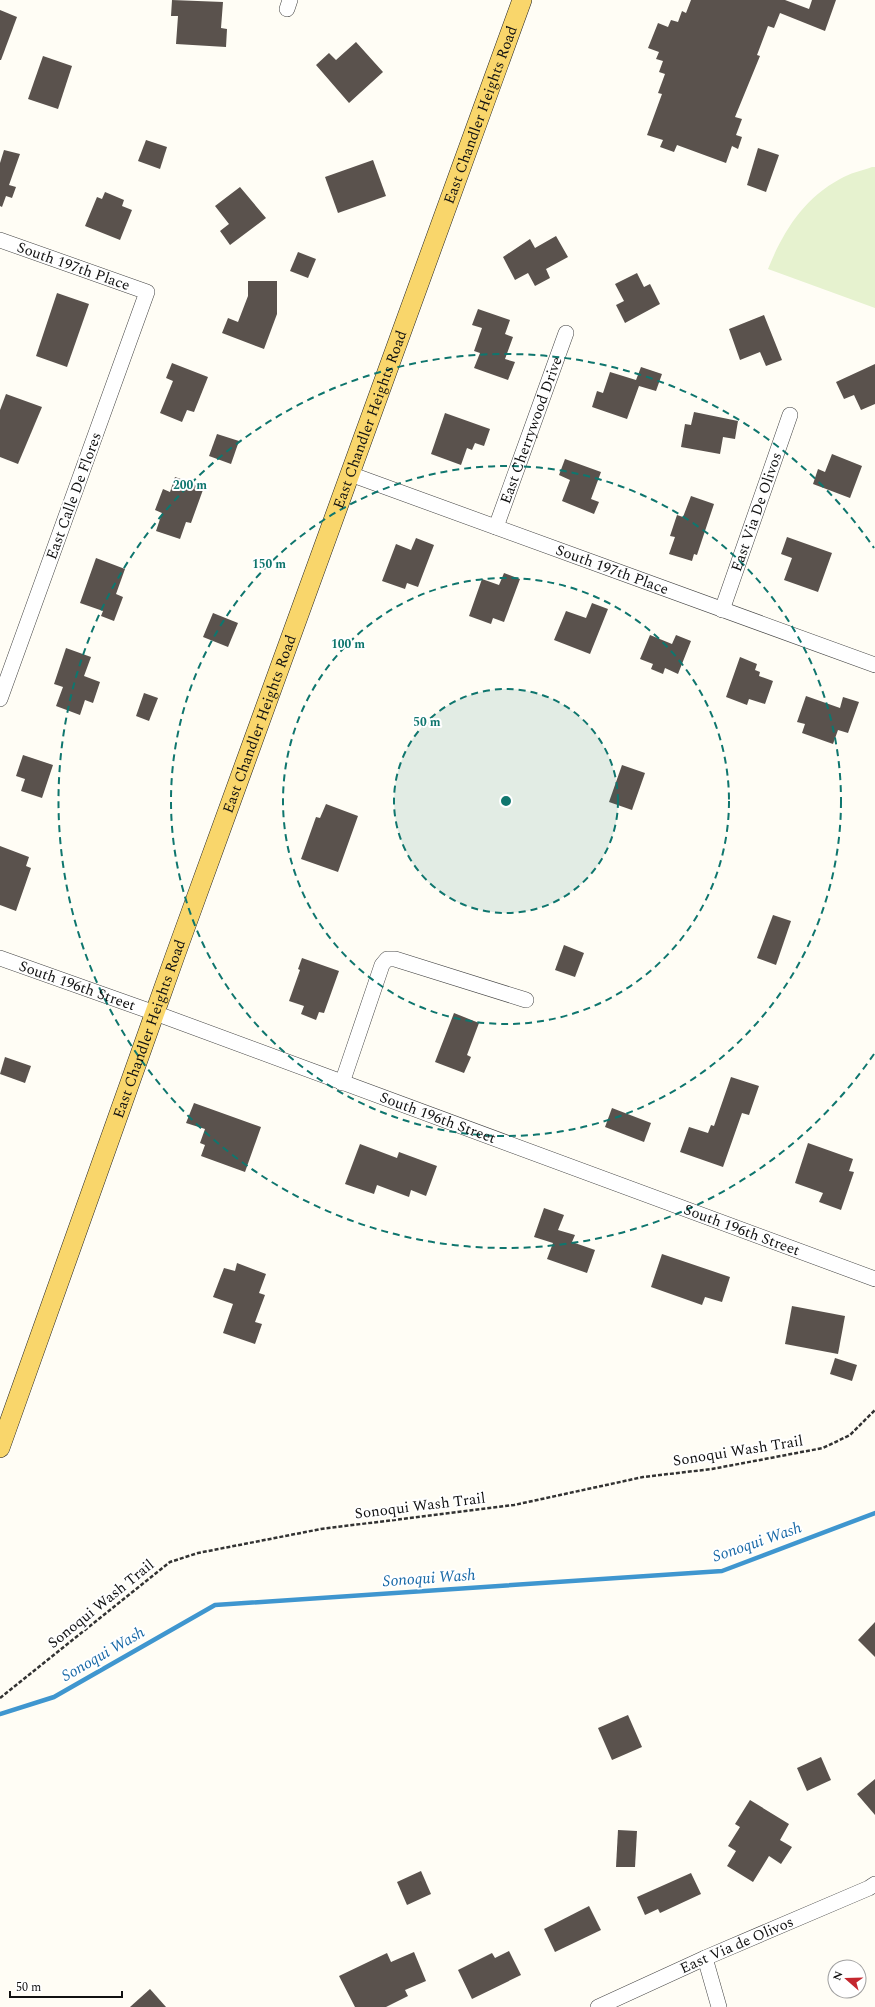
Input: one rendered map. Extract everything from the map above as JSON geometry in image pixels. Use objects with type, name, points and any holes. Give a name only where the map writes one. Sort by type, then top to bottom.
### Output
[{"type":"main road","name":"East Chandler Heights Road","points":[[0,1448],[155,1013],[522,0]]},
{"type":"street","name":"South 197th Place","points":[[0,240],[147,292]]},
{"type":"street","name":"East Calle De Flores","points":[[0,699],[147,292]]},
{"type":"street","name":"East Cherrywood Drive","points":[[496,527],[566,333]]},
{"type":"street","name":"East Via De Olivos","points":[[722,610],[790,415]]},
{"type":"street","name":"South 197th Place","points":[[350,474],[875,665]]},
{"type":"street","name":"South 196th Street","points":[[0,958],[155,1013],[875,1279]]},
{"type":"street","points":[[342,1083],[382,965],[387,959],[394,959],[526,1000]]},
{"type":"street","name":"East Via de Olivos","points":[[598,2007],[705,1958],[869,1888],[875,1884]]},
{"type":"street","points":[[705,1958],[719,2007]]},
{"type":"path","name":"Sonoqui Wash Trail","points":[[0,1698],[170,1562],[198,1553],[322,1529],[514,1505],[643,1477],[712,1469],[823,1448],[850,1435],[875,1410]]},
{"type":"green space","points":[[875,167],[875,308],[768,269],[780,242],[796,218],[815,196],[844,177]]},
{"type":"building","points":[[172,0],[223,2],[221,28],[227,29],[226,47],[176,44],[178,16],[171,16]]},
{"type":"building","points":[[691,0],[785,0],[809,9],[812,0],[836,0],[825,31],[780,13],[774,28],[768,26],[757,55],[760,56],[735,117],[742,119],[736,135],[742,137],[738,149],[732,146],[726,163],[677,145],[674,152],[660,147],[663,140],[647,135],[662,94],[658,93],[665,74],[659,72],[663,61],[656,59],[659,52],[648,48],[658,23],[668,27],[671,20],[678,22],[682,11],[686,13]]},
{"type":"building","points":[[0,10],[17,17],[1,60],[0,60]]},
{"type":"building","points":[[356,42],[383,72],[349,103],[316,65],[329,53],[336,60]]},
{"type":"building","points":[[43,56],[72,66],[58,109],[28,99]]},
{"type":"building","points":[[146,140],[167,147],[160,169],[138,161]]},
{"type":"building","points":[[758,148],[779,155],[766,192],[747,185]]},
{"type":"building","points":[[4,150],[20,154],[9,185],[16,187],[12,198],[6,196],[2,207],[0,206],[0,163]]},
{"type":"building","points":[[373,160],[386,196],[338,213],[325,177]]},
{"type":"building","points":[[240,187],[266,218],[230,245],[220,231],[229,224],[215,206]]},
{"type":"building","points":[[105,192],[124,200],[122,206],[132,210],[120,240],[85,226],[97,197],[102,199]]},
{"type":"building","points":[[556,236],[568,257],[546,269],[550,278],[535,286],[528,273],[515,280],[503,257],[530,239],[535,248]]},
{"type":"building","points":[[298,252],[316,259],[308,278],[290,271]]},
{"type":"building","points":[[637,273],[644,287],[650,284],[660,304],[625,323],[616,305],[624,301],[615,284]]},
{"type":"building","points":[[248,281],[277,281],[277,314],[264,349],[222,333],[228,318],[238,322],[248,296]]},
{"type":"building","points":[[57,293],[89,304],[67,367],[36,356]]},
{"type":"building","points":[[478,309],[510,320],[505,334],[513,337],[505,359],[515,362],[508,380],[474,368],[480,353],[474,351],[482,328],[472,325]]},
{"type":"building","points":[[764,315],[782,360],[766,366],[760,352],[740,360],[729,329]]},
{"type":"building","points":[[172,363],[208,377],[194,412],[187,410],[182,422],[160,413],[173,381],[166,378]]},
{"type":"building","points":[[875,364],[875,404],[861,410],[854,395],[844,399],[836,382]]},
{"type":"building","points":[[641,367],[662,374],[656,391],[639,386],[627,419],[592,407],[597,391],[603,393],[610,372],[636,380]]},
{"type":"building","points":[[6,394],[42,407],[18,464],[0,457],[0,410]]},
{"type":"building","points":[[694,412],[738,421],[735,439],[723,437],[720,454],[681,447],[685,424],[691,425]]},
{"type":"building","points":[[445,413],[490,429],[484,446],[475,443],[472,450],[467,448],[461,465],[431,454]]},
{"type":"building","points":[[217,434],[239,441],[231,464],[209,456]]},
{"type":"building","points":[[832,454],[862,466],[850,498],[813,484],[818,469],[825,472]]},
{"type":"building","points":[[565,459],[601,472],[591,499],[599,502],[594,514],[562,501],[570,480],[559,475]]},
{"type":"building","points":[[175,477],[204,487],[191,523],[186,522],[180,539],[156,531],[162,513],[155,510],[163,489],[170,492]]},
{"type":"building","points":[[691,496],[714,504],[697,555],[694,554],[692,561],[669,554],[675,537],[670,536],[677,515],[683,517]]},
{"type":"building","points":[[787,537],[832,553],[818,592],[784,580],[792,558],[781,554]]},
{"type":"building","points":[[416,538],[434,545],[418,587],[407,583],[405,589],[382,581],[396,544],[411,550]]},
{"type":"building","points":[[96,558],[125,569],[116,594],[123,597],[114,621],[101,616],[103,611],[80,603]]},
{"type":"building","points":[[504,573],[520,579],[504,622],[493,618],[491,624],[469,616],[482,579],[499,585]]},
{"type":"building","points":[[592,603],[608,609],[590,654],[554,640],[566,611],[586,618]]},
{"type":"building","points":[[213,613],[238,623],[228,647],[203,637]]},
{"type":"building","points":[[650,635],[672,644],[676,635],[691,641],[678,674],[665,668],[663,674],[651,669],[653,664],[640,659]]},
{"type":"building","points":[[66,648],[91,657],[84,676],[100,682],[93,703],[85,700],[80,715],[56,706],[63,687],[54,684]]},
{"type":"building","points":[[740,657],[757,664],[755,670],[760,672],[759,676],[773,681],[765,704],[749,699],[747,705],[726,697]]},
{"type":"building","points":[[144,693],[158,698],[149,721],[136,716]]},
{"type":"building","points":[[806,696],[840,708],[843,697],[859,702],[848,733],[838,730],[833,744],[802,733],[805,724],[797,722]]},
{"type":"building","points":[[23,755],[53,765],[42,798],[21,791],[25,779],[16,776]]},
{"type":"building","points":[[622,765],[645,773],[632,810],[609,802]]},
{"type":"building","points":[[326,804],[358,816],[338,872],[301,859],[316,817],[320,818]]},
{"type":"building","points":[[0,846],[29,857],[26,866],[31,868],[16,911],[0,905]]},
{"type":"building","points":[[773,915],[791,921],[776,965],[757,958]]},
{"type":"building","points":[[564,945],[584,953],[575,977],[555,970]]},
{"type":"building","points":[[302,958],[339,971],[324,1013],[319,1012],[316,1020],[301,1014],[304,1006],[289,1001],[300,970],[298,969]]},
{"type":"building","points":[[454,1013],[479,1023],[467,1055],[471,1057],[464,1073],[435,1062]]},
{"type":"building","points":[[5,1057],[31,1066],[25,1083],[0,1074]]},
{"type":"building","points":[[731,1077],[759,1086],[749,1115],[742,1113],[723,1167],[680,1152],[689,1127],[708,1133],[711,1125],[714,1126]]},
{"type":"building","points":[[194,1103],[261,1127],[245,1172],[201,1156],[205,1145],[200,1143],[205,1129],[186,1123]]},
{"type":"building","points":[[612,1108],[651,1123],[644,1142],[605,1127]]},
{"type":"building","points":[[808,1143],[853,1159],[849,1171],[854,1172],[841,1210],[819,1202],[823,1193],[795,1183]]},
{"type":"building","points":[[360,1144],[397,1158],[399,1152],[437,1166],[426,1196],[411,1190],[409,1197],[377,1185],[374,1194],[345,1184]]},
{"type":"building","points":[[544,1208],[564,1215],[558,1230],[575,1235],[572,1242],[595,1250],[587,1273],[547,1259],[553,1243],[534,1237]]},
{"type":"building","points":[[662,1254],[730,1277],[722,1302],[705,1297],[702,1305],[651,1287]]},
{"type":"building","points":[[237,1263],[266,1274],[259,1293],[265,1295],[255,1322],[262,1324],[255,1344],[223,1333],[233,1304],[213,1297],[224,1268],[235,1271]]},
{"type":"building","points":[[792,1306],[845,1316],[838,1354],[785,1344]]},
{"type":"building","points":[[835,1358],[857,1365],[852,1381],[830,1374]]},
{"type":"building","points":[[875,1622],[875,1657],[858,1640]]},
{"type":"building","points":[[628,1715],[642,1747],[612,1760],[598,1728]]},
{"type":"building","points":[[821,1757],[831,1780],[807,1791],[797,1768]]},
{"type":"building","points":[[875,1779],[875,1815],[857,1794]]},
{"type":"building","points":[[750,1800],[789,1824],[780,1840],[792,1847],[781,1864],[769,1856],[753,1882],[727,1866],[736,1851],[728,1846],[740,1827],[735,1824]]},
{"type":"building","points":[[618,1830],[637,1831],[635,1867],[616,1867]]},
{"type":"building","points":[[421,1871],[431,1894],[407,1905],[397,1882]]},
{"type":"building","points":[[691,1873],[701,1894],[660,1913],[658,1909],[645,1915],[637,1897]]},
{"type":"building","points":[[589,1906],[601,1930],[555,1952],[544,1929]]},
{"type":"building","points":[[509,1951],[521,1975],[472,1999],[458,1970],[492,1953],[495,1958]]},
{"type":"building","points":[[414,1952],[426,1981],[405,1990],[408,1996],[386,2007],[355,2007],[339,1976],[387,1953],[391,1962]]},
{"type":"building","points":[[150,1989],[166,2007],[130,2007]]},
{"type":"waterway","name":"Sonoqui Wash","points":[[0,1714],[54,1697],[215,1605],[722,1571],[875,1513]]}]
